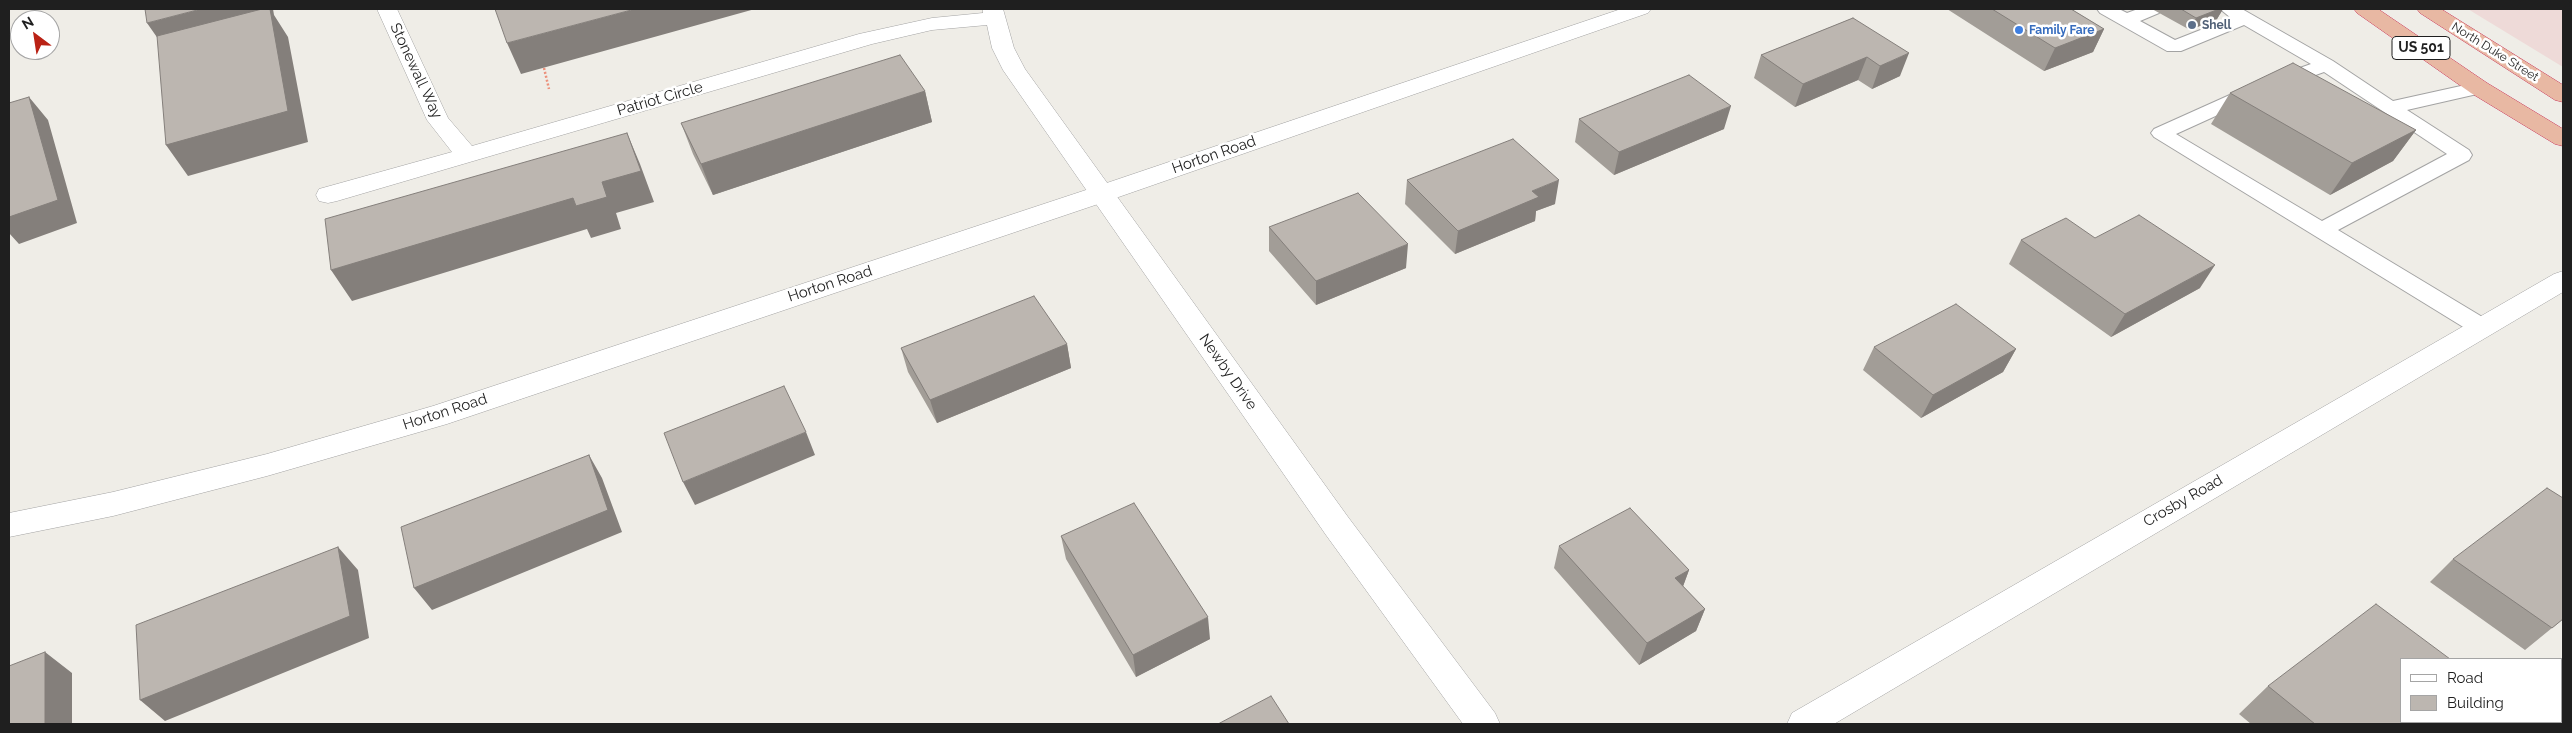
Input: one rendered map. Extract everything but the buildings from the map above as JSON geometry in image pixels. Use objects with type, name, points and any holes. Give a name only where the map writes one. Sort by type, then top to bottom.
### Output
[{"type":"highway","name":"US 501","points":[[2364,9],[2479,88],[2563,139]]},
{"type":"highway","name":"North Duke Street","points":[[2427,9],[2563,95]]},
{"type":"street","name":"Stonewall Way","points":[[387,9],[438,120],[467,155]]},
{"type":"street","name":"Horton Road","points":[[9,524],[132,499],[267,465],[437,416],[1101,194],[1641,9]]},
{"type":"street","name":"Patriot Circle","points":[[328,195],[867,39],[932,24],[994,13]]},
{"type":"street","name":"Newby Drive","points":[[994,13],[1003,48],[1014,70],[1332,517],[1483,724]]},
{"type":"street","name":"Crosby Road","points":[[1804,724],[2563,280]]},
{"type":"lane","points":[[2106,9],[2174,47],[2238,13],[2326,65],[2462,155],[2321,230]]},
{"type":"lane","points":[[2126,20],[2153,9]]},
{"type":"lane","points":[[2326,65],[2259,89],[2161,133],[2481,327]]},
{"type":"lane","points":[[2392,107],[2479,88]]},
{"type":"path","points":[[544,68],[549,89]]},
{"type":"shaded area","points":[[2468,9],[2563,9],[2563,67],[2476,14]]},
{"type":"place","name":"Shell","points":[[2192,25]]},
{"type":"place","name":"Family Fare","points":[[2019,30]]}]
